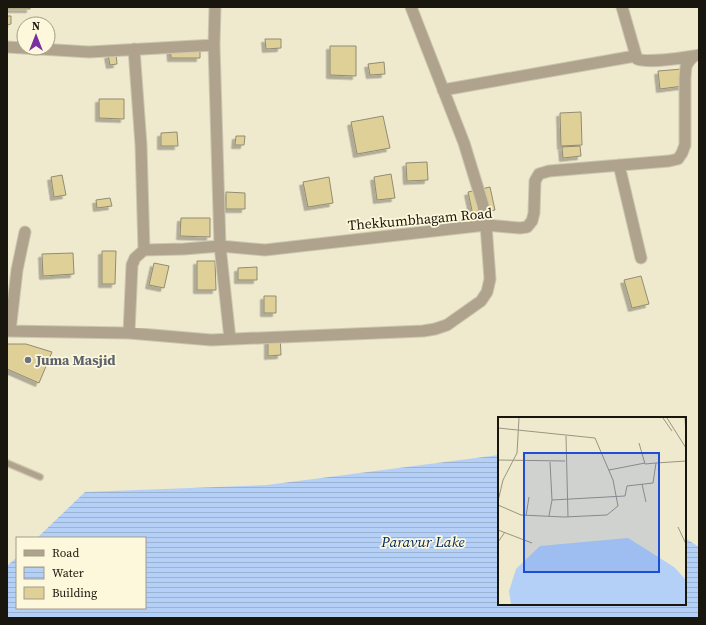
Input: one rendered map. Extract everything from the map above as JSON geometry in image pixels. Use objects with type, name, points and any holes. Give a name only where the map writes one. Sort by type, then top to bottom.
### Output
[{"type":"street","points":[[215,7],[214,45],[220,246],[230,339]]},
{"type":"street","points":[[25,232],[17,270],[8,331],[129,333],[211,340],[423,331],[446,325],[482,300],[487,292],[490,279],[486,226],[483,205],[464,143],[411,7]]},
{"type":"street","points":[[622,7],[637,60],[696,56]]},
{"type":"street","points":[[7,47],[88,52],[214,45]]},
{"type":"street","points":[[129,333],[132,264],[134,258],[144,250],[141,145],[134,49]]},
{"type":"street","points":[[443,90],[635,56]]},
{"type":"street","name":"Thekkumbhagam Road","points":[[144,250],[220,246],[265,250],[486,226],[528,227],[532,221],[534,213],[535,181],[539,174],[548,171],[678,159],[685,145],[686,66],[690,60],[696,56]]},
{"type":"street","points":[[619,165],[641,258]]},
{"type":"lane","points":[[7,463],[40,477]]},
{"type":"water","name":"Paravur Lake","points":[[498,455],[498,605],[686,605],[686,539],[699,547],[699,618],[7,618],[7,566],[16,558],[16,609],[146,609],[146,537],[38,537],[85,492],[267,485]]},
{"type":"building","points":[[7,7],[30,7],[30,9],[7,9]]},
{"type":"building","points":[[7,16],[11,16],[11,24],[7,25]]},
{"type":"building","points":[[265,39],[281,39],[281,48],[266,49]]},
{"type":"building","points":[[200,42],[200,58],[171,58],[170,43]]},
{"type":"building","points":[[330,46],[356,46],[356,76],[330,75]]},
{"type":"building","points":[[116,54],[117,64],[110,65],[108,55]]},
{"type":"building","points":[[384,62],[385,74],[370,75],[368,64]]},
{"type":"building","points":[[682,69],[683,86],[660,89],[658,71]]},
{"type":"building","points":[[99,99],[124,99],[124,119],[99,118]]},
{"type":"building","points":[[581,112],[582,145],[561,146],[560,113]]},
{"type":"building","points":[[383,116],[390,148],[357,154],[351,122]]},
{"type":"building","points":[[177,132],[178,146],[161,146],[161,133]]},
{"type":"building","points":[[236,136],[245,136],[244,145],[235,145]]},
{"type":"building","points":[[580,146],[581,156],[563,158],[562,147]]},
{"type":"building","points":[[427,162],[428,180],[407,181],[406,163]]},
{"type":"building","points":[[391,174],[395,198],[377,200],[374,177]]},
{"type":"building","points":[[62,175],[66,195],[54,197],[51,177]]},
{"type":"building","points":[[329,177],[333,203],[308,207],[303,182]]},
{"type":"building","points":[[490,187],[495,210],[473,215],[468,192]]},
{"type":"building","points":[[226,192],[245,193],[245,209],[226,209]]},
{"type":"building","points":[[110,198],[112,206],[97,208],[96,200]]},
{"type":"building","points":[[181,218],[210,218],[210,237],[180,236]]},
{"type":"building","points":[[102,251],[116,251],[115,284],[102,284]]},
{"type":"building","points":[[73,253],[74,274],[43,276],[42,254]]},
{"type":"building","points":[[197,261],[215,261],[216,290],[197,290]]},
{"type":"building","points":[[154,263],[169,266],[164,288],[149,285]]},
{"type":"building","points":[[257,267],[257,280],[238,280],[238,268]]},
{"type":"building","points":[[641,276],[649,304],[632,308],[624,280]]},
{"type":"building","points":[[264,296],[276,296],[276,313],[264,313]]},
{"type":"building","points":[[280,335],[281,355],[268,356],[268,336]]},
{"type":"building","name":"Juma Masjid","points":[[7,344],[26,344],[52,352],[39,383],[7,369]]},
{"type":"place","name":"Juma Masjid","points":[[28,360]]}]
